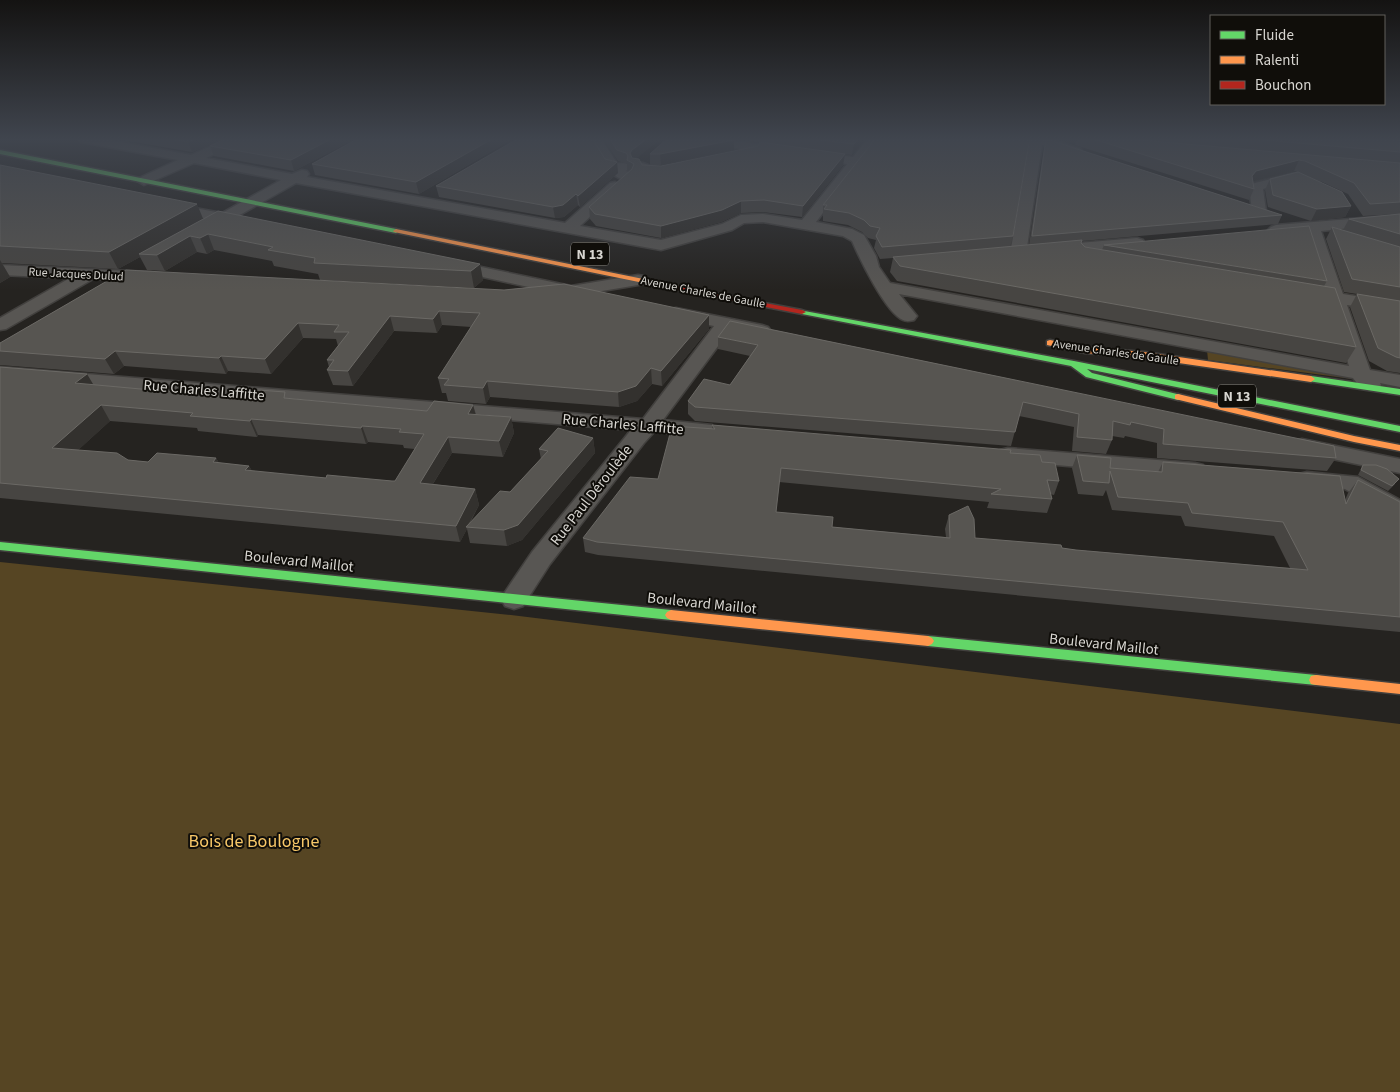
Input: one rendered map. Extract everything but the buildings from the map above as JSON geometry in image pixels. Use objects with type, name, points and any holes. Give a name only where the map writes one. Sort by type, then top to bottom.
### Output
[{"type":"main road","name":"Avenue Charles de Gaulle","points":[[205,189],[252,195],[638,280],[1074,364],[1089,375],[1350,447],[1400,448]]},
{"type":"main road","points":[[271,192],[287,195]]},
{"type":"main road","points":[[888,312],[913,317]]},
{"type":"main road","name":"Avenue Charles de Gaulle","points":[[1039,341],[1086,350],[1128,353],[1400,392]]},
{"type":"main road","name":"N 13","points":[[1086,350],[1107,358],[1208,376]]},
{"type":"main road","name":"N 13","points":[[1074,364],[1400,429]]},
{"type":"main road","name":"Boulevard Maillot","points":[[0,546],[1400,689]]},
{"type":"street","points":[[206,229],[223,219],[252,195],[271,192],[276,189]]},
{"type":"street","points":[[352,189],[567,229],[661,244],[727,227],[746,218],[763,218],[806,225],[855,236],[859,238],[861,247],[871,261],[871,267],[898,306],[913,317]]},
{"type":"street","points":[[567,229],[606,189]]},
{"type":"street","points":[[806,225],[834,189]]},
{"type":"street","points":[[1029,253],[1033,189]]},
{"type":"street","points":[[1257,189],[1263,212],[1344,238]]},
{"type":"street","points":[[418,202],[438,190]]},
{"type":"street","points":[[150,203],[256,225]]},
{"type":"street","points":[[1260,232],[1312,227],[1353,216],[1400,219]]},
{"type":"street","points":[[1312,227],[1362,374]]},
{"type":"street","points":[[1029,253],[1152,242]]},
{"type":"street","points":[[1029,253],[1114,262]]},
{"type":"street","points":[[122,276],[147,261]]},
{"type":"street","points":[[435,262],[611,299]]},
{"type":"street","points":[[871,267],[888,265]]},
{"type":"street","name":"Rue Jacques Dulud","points":[[0,270],[170,278]]},
{"type":"street","points":[[0,325],[90,274]]},
{"type":"street","points":[[511,296],[572,291],[638,280]]},
{"type":"street","name":"Avenue Charles de Gaulle","points":[[886,287],[1400,381]]},
{"type":"street","points":[[1289,290],[1400,308]]},
{"type":"street","name":"Avenue Charles de Gaulle","points":[[658,309],[783,335]]},
{"type":"street","name":"Rue Paul Déroulède","points":[[514,599],[541,558],[636,438],[648,426],[726,323]]},
{"type":"street","name":"Rue Charles Laffitte","points":[[0,374],[725,432]]},
{"type":"street","name":"Avenue Charles de Gaulle","points":[[1362,374],[1368,383],[1380,388]]},
{"type":"street","name":"Avenue Charles de Gaulle","points":[[1287,442],[1350,447],[1400,466]]},
{"type":"street","points":[[1350,447],[1350,482]]},
{"type":"street","points":[[988,454],[1213,471]]},
{"type":"street","points":[[1292,478],[1350,482],[1400,510]]},
{"type":"green space","points":[[1207,350],[1352,378],[1353,379],[1208,360]]},
{"type":"green space","name":"Bois de Boulogne","points":[[0,562],[511,615],[1400,724],[1400,1092],[0,1092]]},
{"type":"traffic: fast","points":[[185,189],[396,231]]},
{"type":"traffic: fast","points":[[802,312],[1074,364],[1089,375],[1178,397]]},
{"type":"traffic: fast","points":[[1074,364],[1400,429]]},
{"type":"traffic: fast","points":[[1311,379],[1400,392]]},
{"type":"traffic: fast","points":[[0,546],[671,615]]},
{"type":"traffic: fast","points":[[928,641],[1316,680]]},
{"type":"traffic: slow","points":[[396,231],[678,288]]},
{"type":"traffic: slow","points":[[1050,343],[1085,350],[1144,355],[1311,379]]},
{"type":"traffic: slow","points":[[1178,397],[1354,439],[1400,448]]},
{"type":"traffic: slow","points":[[671,615],[928,641]]},
{"type":"traffic: slow","points":[[1316,680],[1400,689]]},
{"type":"traffic: jam","points":[[678,288],[802,312]]}]
